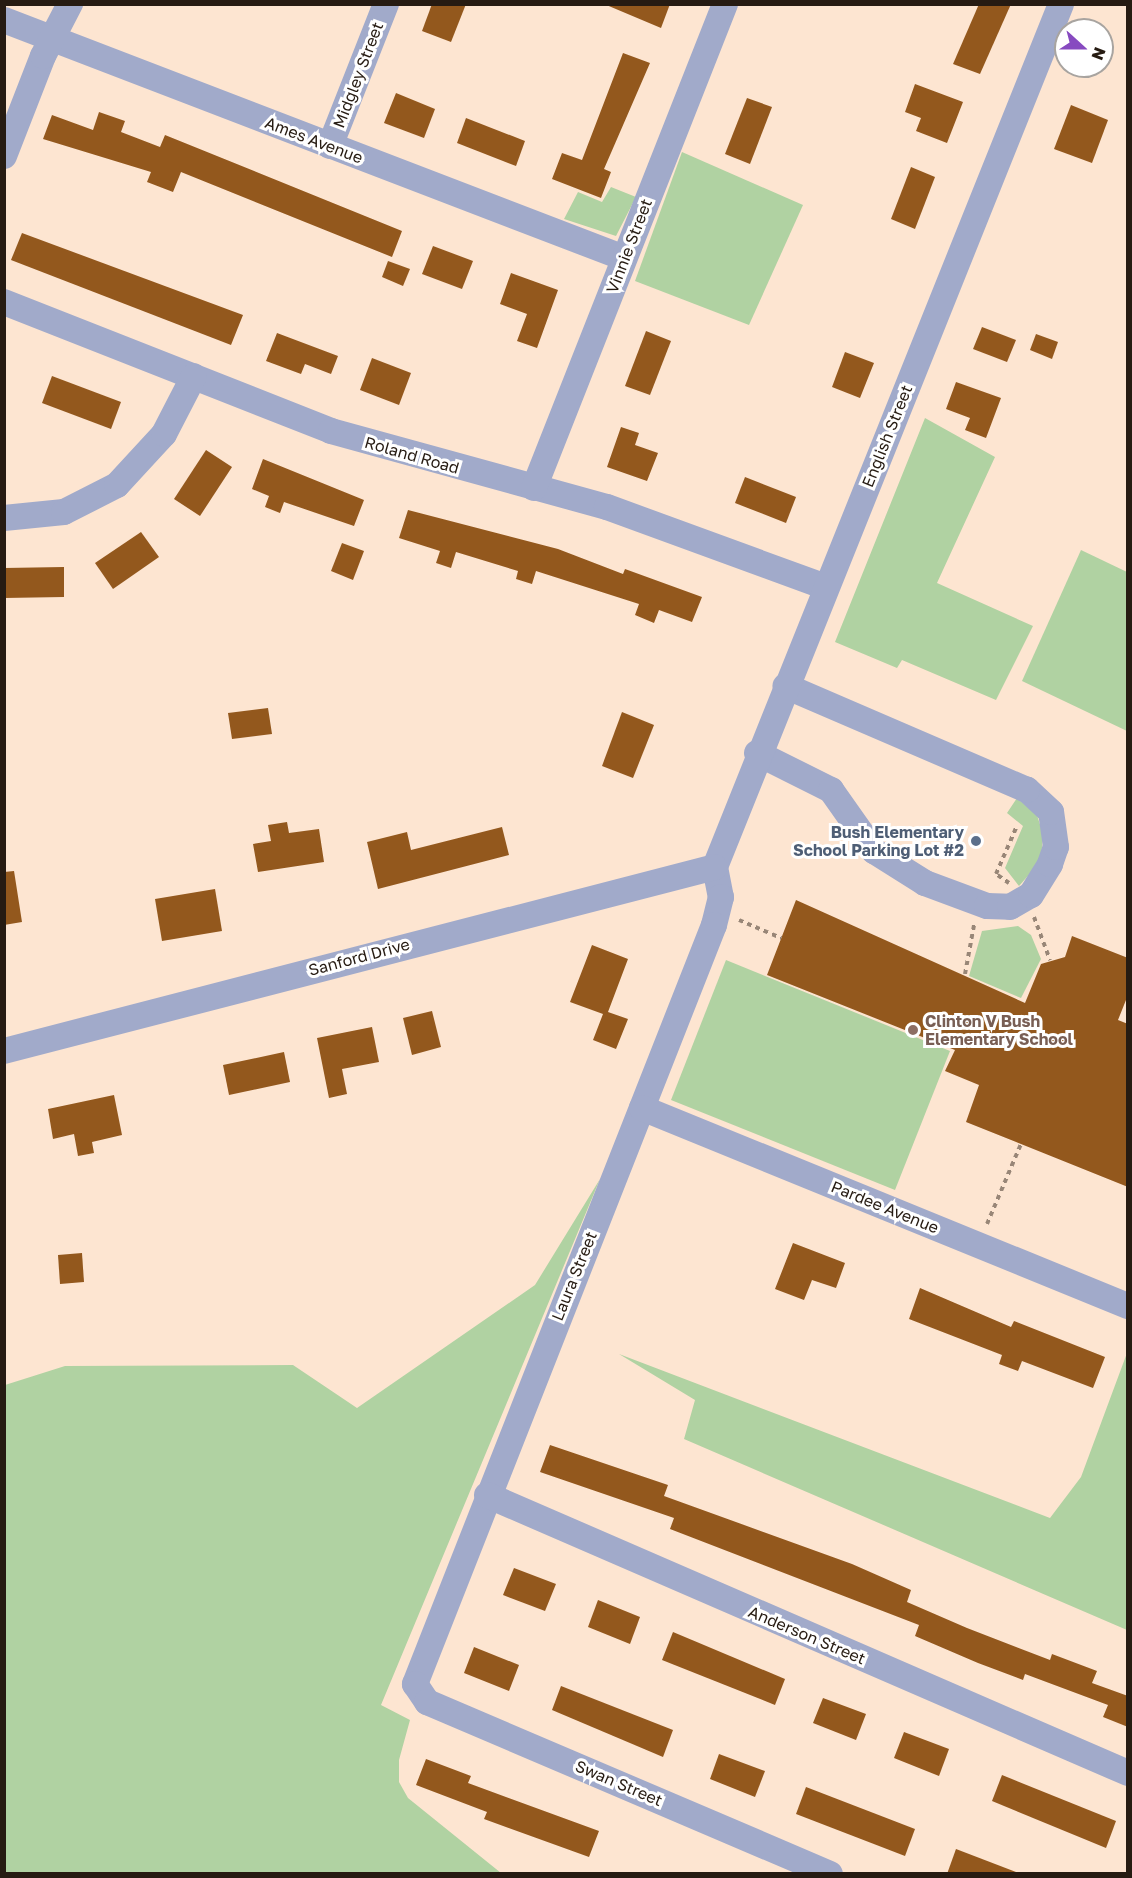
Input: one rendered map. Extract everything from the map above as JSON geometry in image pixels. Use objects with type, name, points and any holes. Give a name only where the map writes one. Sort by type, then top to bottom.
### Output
[{"type":"street","points":[[4,156],[70,4]]},
{"type":"street","name":"Midgley Street","points":[[330,146],[386,4]]},
{"type":"street","name":"Vinnie Street","points":[[534,488],[725,4]]},
{"type":"street","name":"English Street","points":[[715,867],[758,753],[1061,4]]},
{"type":"street","name":"Ames Avenue","points":[[4,20],[624,258]]},
{"type":"street","name":"Roland Road","points":[[4,302],[331,431],[653,521],[826,587]]},
{"type":"street","points":[[4,518],[64,512],[117,485],[164,434],[194,376]]},
{"type":"street","points":[[758,753],[831,790],[874,850],[906,875],[992,907],[1024,901],[1043,879],[1056,847],[1048,805],[1027,790],[785,686]]},
{"type":"street","name":"Sanford Drive","points":[[4,1051],[715,867]]},
{"type":"street","name":"Laura Street","points":[[415,1684],[487,1495],[718,913],[721,885],[715,867]]},
{"type":"street","name":"Pardee Avenue","points":[[642,1108],[1128,1306]]},
{"type":"street","name":"Anderson Street","points":[[487,1495],[1128,1773]]},
{"type":"street","name":"Swan Street","points":[[415,1684],[427,1702],[830,1874]]},
{"type":"path","points":[[1016,828],[996,874],[1024,901],[1050,960]]},
{"type":"path","points":[[739,920],[782,938]]},
{"type":"path","points":[[965,974],[974,921]]},
{"type":"path","points":[[984,1230],[1021,1144]]},
{"type":"green space","points":[[682,152],[803,205],[749,325],[635,281]]},
{"type":"green space","points":[[611,187],[636,197],[616,236],[564,219],[578,192],[602,202]]},
{"type":"green space","points":[[925,418],[995,457],[937,583],[1033,626],[996,700],[902,660],[897,668],[835,642]]},
{"type":"green space","points":[[1081,550],[1127,572],[1127,731],[1022,681]]},
{"type":"green space","points":[[1017,798],[1037,815],[1043,834],[1041,861],[1019,886],[1005,868],[1023,826],[1007,813]]},
{"type":"green space","points":[[1018,926],[1031,935],[1041,959],[1021,998],[969,976],[982,931]]},
{"type":"green space","points":[[726,960],[950,1051],[895,1190],[671,1100]]},
{"type":"green space","points":[[600,1179],[381,1705],[410,1720],[399,1760],[399,1782],[408,1798],[501,1873],[5,1873],[5,1385],[65,1366],[293,1365],[357,1408],[535,1285]]},
{"type":"green space","points":[[1127,1353],[1127,1630],[684,1439],[695,1400],[619,1354],[1050,1518],[1081,1477]]},
{"type":"building","points":[[432,4],[466,4],[451,42],[422,31]]},
{"type":"building","points":[[604,4],[670,4],[661,28]]},
{"type":"building","points":[[979,4],[1011,4],[980,74],[953,64]]},
{"type":"building","points":[[623,53],[650,63],[604,169],[611,172],[601,198],[552,179],[562,153],[582,160]]},
{"type":"building","points":[[915,84],[963,102],[947,143],[916,131],[921,118],[905,112]]},
{"type":"building","points":[[396,93],[435,109],[424,138],[384,123]]},
{"type":"building","points":[[747,98],[772,107],[750,164],[725,154]]},
{"type":"building","points":[[1071,105],[1108,120],[1092,163],[1054,149]]},
{"type":"building","points":[[99,112],[125,121],[121,132],[160,147],[165,135],[402,231],[392,257],[181,172],[173,192],[147,182],[151,172],[43,139],[52,115],[93,130]]},
{"type":"building","points":[[466,118],[525,141],[516,166],[457,143]]},
{"type":"building","points":[[911,167],[935,177],[915,229],[891,219]]},
{"type":"building","points":[[22,233],[243,315],[231,345],[11,260]]},
{"type":"building","points":[[433,246],[473,261],[462,289],[422,274]]},
{"type":"building","points":[[388,261],[410,269],[403,286],[382,277]]},
{"type":"building","points":[[511,273],[558,290],[537,348],[517,341],[527,314],[500,304]]},
{"type":"building","points":[[982,327],[1016,340],[1007,362],[973,349]]},
{"type":"building","points":[[646,331],[671,341],[650,395],[625,386]]},
{"type":"building","points":[[277,333],[338,356],[331,374],[305,364],[301,374],[266,361]]},
{"type":"building","points":[[1036,334],[1058,342],[1052,359],[1030,350]]},
{"type":"building","points":[[845,352],[874,363],[860,398],[832,387]]},
{"type":"building","points":[[372,358],[411,373],[399,405],[360,390]]},
{"type":"building","points":[[52,376],[121,402],[111,429],[42,403]]},
{"type":"building","points":[[956,382],[1001,398],[986,438],[965,430],[970,418],[946,409]]},
{"type":"building","points":[[621,427],[639,433],[635,445],[658,453],[647,481],[607,467]]},
{"type":"building","points":[[206,450],[232,467],[200,516],[174,499]]},
{"type":"building","points":[[263,459],[364,500],[354,526],[284,502],[280,513],[265,507],[269,496],[252,489]]},
{"type":"building","points":[[745,477],[796,497],[786,523],[735,503]]},
{"type":"building","points":[[408,510],[558,549],[623,574],[625,569],[702,597],[692,622],[659,610],[654,623],[635,615],[639,604],[536,571],[532,584],[516,579],[518,571],[456,552],[451,568],[436,563],[440,551],[399,538]]},
{"type":"building","points":[[141,532],[159,557],[113,589],[95,563]]},
{"type":"building","points":[[342,543],[364,551],[353,580],[331,571]]},
{"type":"building","points":[[64,567],[64,597],[4,598],[4,568]]},
{"type":"building","points":[[268,708],[272,734],[232,739],[228,713]]},
{"type":"building","points":[[622,712],[654,725],[633,778],[602,766]]},
{"type":"building","points":[[287,822],[289,833],[319,829],[324,862],[258,872],[253,844],[271,841],[268,825]]},
{"type":"building","points":[[502,827],[509,855],[378,889],[367,842],[407,832],[411,850]]},
{"type":"building","points":[[14,871],[22,922],[4,925],[4,872]]},
{"type":"building","points":[[215,889],[222,931],[162,941],[155,899]]},
{"type":"building","points":[[796,900],[1025,1003],[1041,964],[1065,957],[1072,936],[1128,958],[1128,995],[1118,1020],[1128,1024],[1128,1187],[966,1122],[979,1085],[945,1071],[955,1050],[767,975]]},
{"type":"building","points":[[592,945],[628,959],[608,1012],[628,1019],[616,1049],[593,1040],[603,1014],[570,1002]]},
{"type":"building","points":[[432,1011],[441,1047],[412,1055],[403,1018]]},
{"type":"building","points":[[372,1027],[379,1062],[342,1069],[347,1094],[329,1098],[317,1038]]},
{"type":"building","points":[[284,1052],[290,1082],[229,1095],[223,1065]]},
{"type":"building","points":[[114,1095],[122,1135],[92,1142],[94,1153],[78,1156],[74,1134],[53,1139],[48,1109]]},
{"type":"building","points":[[793,1243],[845,1263],[836,1288],[812,1280],[804,1300],[775,1289]]},
{"type":"building","points":[[82,1253],[84,1282],[60,1284],[58,1255]]},
{"type":"building","points":[[920,1288],[1011,1327],[1014,1321],[1105,1357],[1093,1388],[1022,1361],[1018,1371],[999,1364],[1002,1355],[909,1319]]},
{"type":"building","points":[[550,1445],[668,1485],[664,1496],[852,1564],[911,1590],[907,1602],[967,1628],[1050,1660],[1052,1654],[1097,1671],[1092,1683],[1128,1696],[1128,1727],[1103,1717],[1108,1705],[1025,1674],[1023,1680],[978,1663],[915,1636],[919,1625],[670,1529],[674,1518],[540,1472]]},
{"type":"building","points":[[514,1568],[556,1584],[545,1611],[503,1595]]},
{"type":"building","points":[[598,1600],[640,1617],[630,1644],[588,1627]]},
{"type":"building","points":[[673,1632],[785,1679],[775,1705],[662,1660]]},
{"type":"building","points":[[474,1647],[519,1665],[509,1691],[464,1673]]},
{"type":"building","points":[[561,1686],[673,1730],[663,1757],[552,1710]]},
{"type":"building","points":[[823,1698],[866,1714],[856,1740],[813,1723]]},
{"type":"building","points":[[904,1732],[949,1749],[939,1776],[894,1758]]},
{"type":"building","points":[[719,1754],[765,1771],[755,1797],[710,1779]]},
{"type":"building","points":[[426,1759],[471,1776],[468,1783],[599,1831],[589,1857],[484,1819],[487,1812],[416,1785]]},
{"type":"building","points":[[1002,1775],[1116,1821],[1106,1848],[992,1801]]},
{"type":"building","points":[[806,1787],[915,1829],[905,1856],[796,1814]]},
{"type":"building","points":[[956,1849],[1016,1872],[1016,1874],[947,1874]]},
{"type":"place","name":"Bush Elementary School Parking Lot #2","points":[[976,841]]},
{"type":"place","name":"Clinton V Bush Elementary School","points":[[913,1030]]}]
